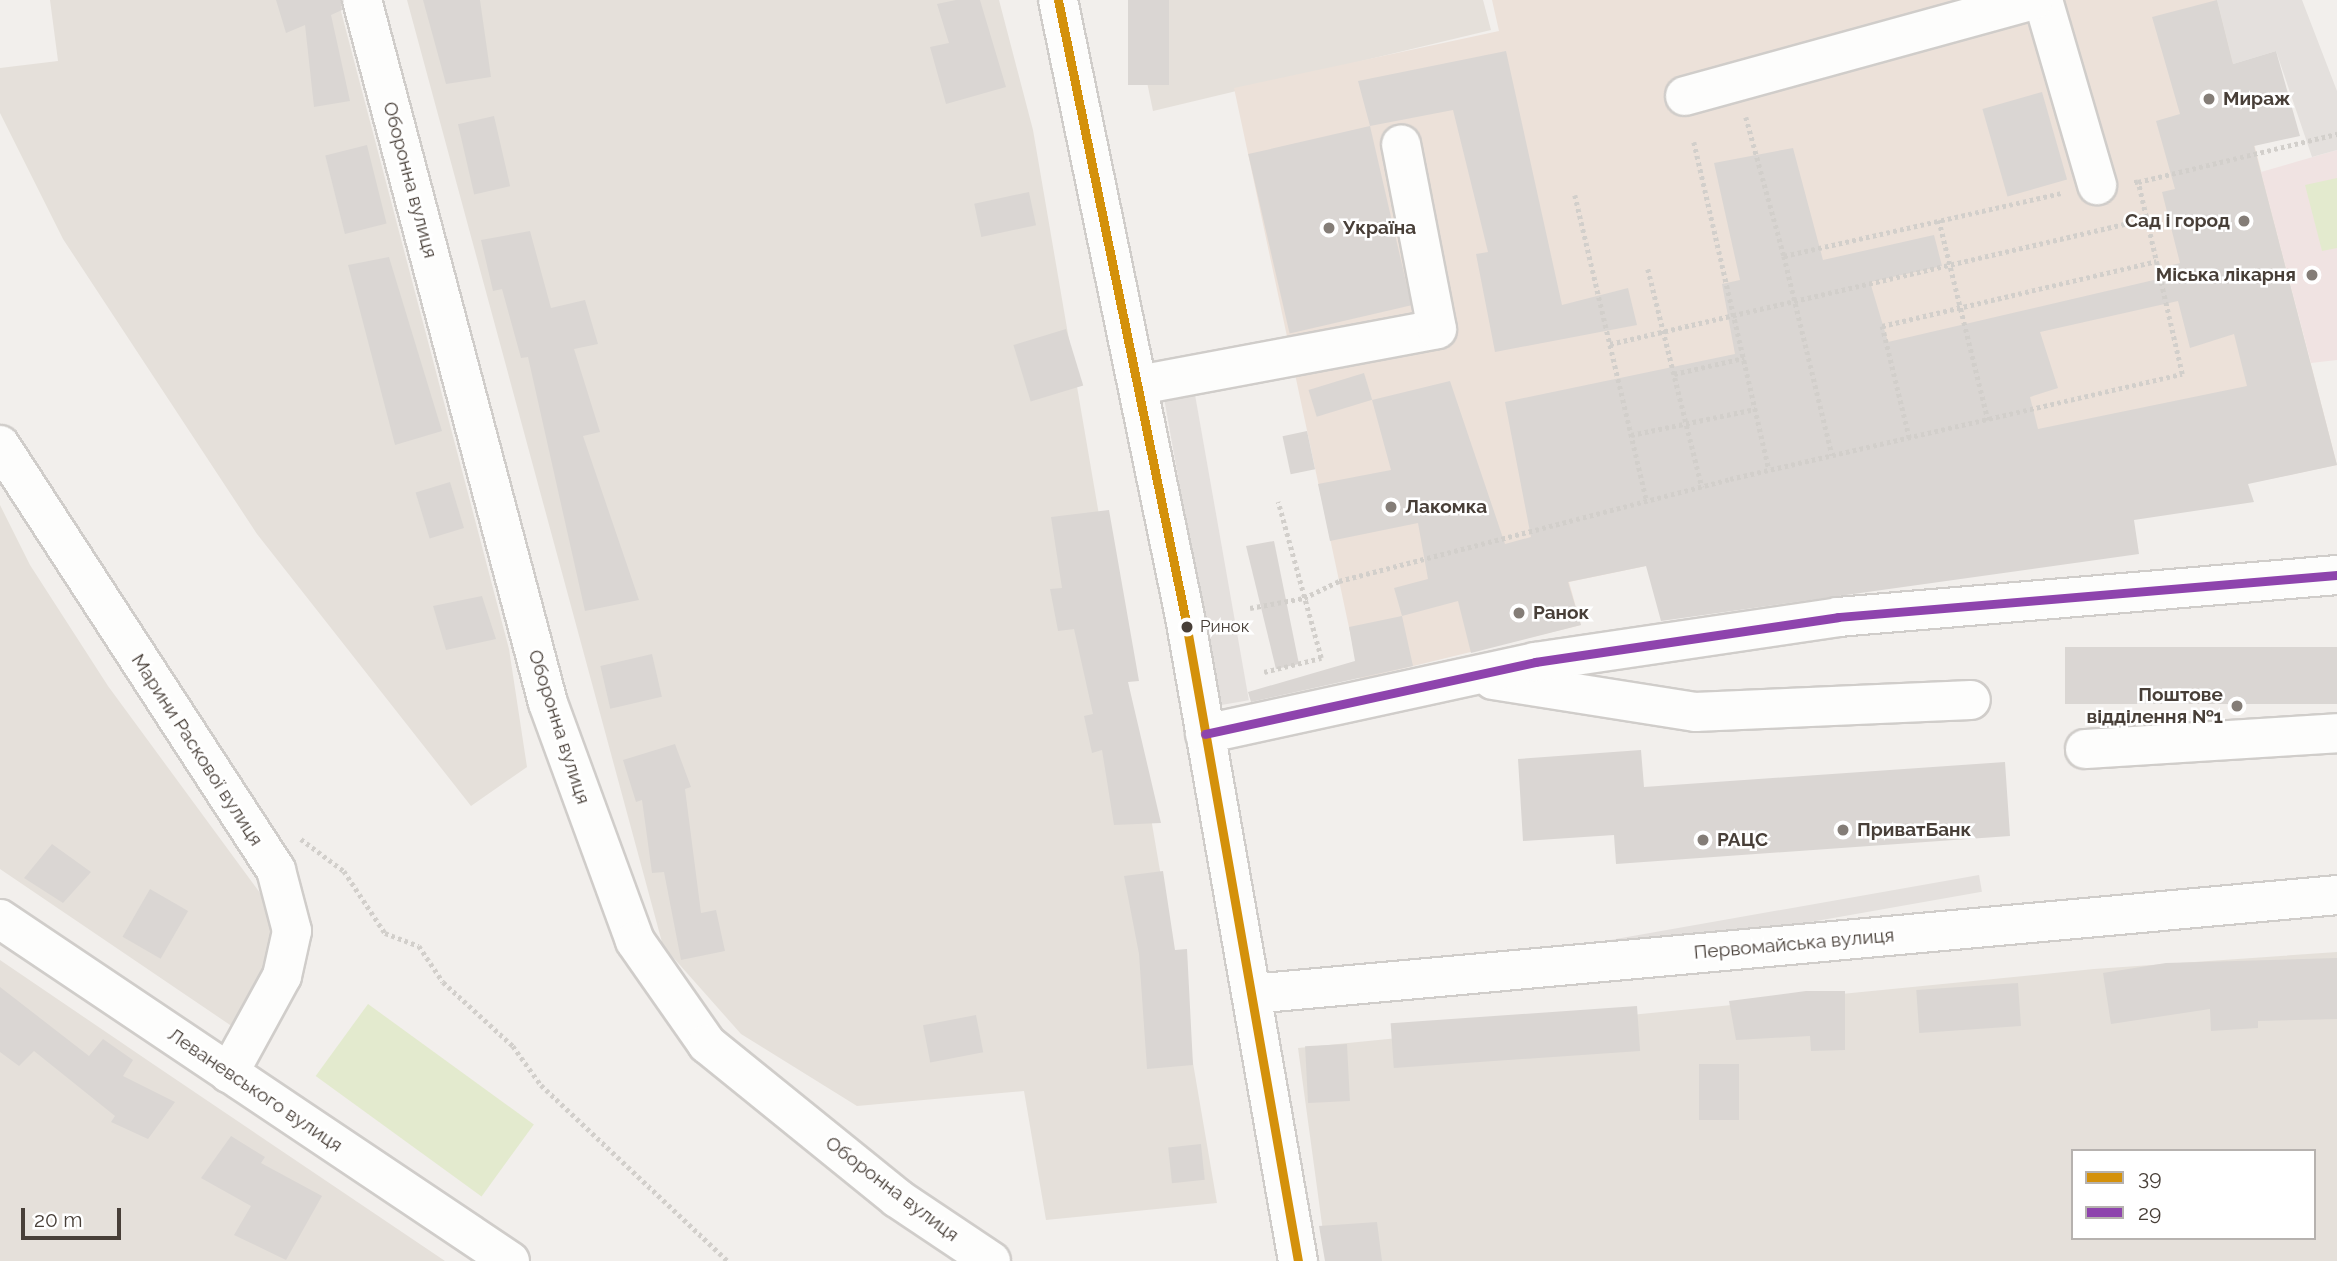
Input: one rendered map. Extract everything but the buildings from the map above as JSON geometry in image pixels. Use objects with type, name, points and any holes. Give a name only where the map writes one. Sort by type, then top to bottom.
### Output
[{"type":"street","name":"Оборонна вулиця","points":[[362,0],[548,704],[635,941],[706,1044],[897,1198],[992,1261]]},
{"type":"street","points":[[1058,0],[1139,385],[1205,734],[1298,1261]]},
{"type":"street","points":[[1685,96],[2033,0]]},
{"type":"street","points":[[2043,0],[2097,185]]},
{"type":"street","points":[[1139,385],[1437,329],[1401,144]]},
{"type":"street","name":"Марини Раскової вулиця","points":[[0,445],[276,870],[292,931],[282,976],[229,1073]]},
{"type":"street","points":[[1205,734],[1470,677],[1838,617],[2337,575]]},
{"type":"street","points":[[1470,677],[1695,712],[1971,699]]},
{"type":"street","points":[[2085,749],[2337,733]]},
{"type":"street","name":"Первомайська вулиця","points":[[1252,994],[2337,895]]},
{"type":"street","name":"Леваневського вулиця","points":[[0,919],[510,1261]]},
{"type":"path","points":[[1745,111],[1784,256],[1832,456]]},
{"type":"path","points":[[1784,256],[2097,185],[2138,182],[2337,134]]},
{"type":"path","points":[[1694,142],[1769,470]]},
{"type":"path","points":[[1250,608],[1304,598],[1339,581],[1769,470],[2182,374],[2138,182]]},
{"type":"path","points":[[1575,195],[1647,502]]},
{"type":"path","points":[[1610,344],[1733,312],[1952,267],[2146,219]]},
{"type":"path","points":[[1939,220],[1963,307],[1988,420]]},
{"type":"path","points":[[1909,438],[1882,326],[2156,261]]},
{"type":"path","points":[[1648,270],[1702,487]]},
{"type":"path","points":[[1674,374],[1744,358]]},
{"type":"path","points":[[1631,435],[1755,409]]},
{"type":"path","points":[[1264,672],[1321,658],[1278,502]]},
{"type":"path","points":[[296,835],[344,871],[385,933],[419,946],[443,982],[513,1046],[541,1086],[728,1261]]},
{"type":"shaded area","points":[[50,0],[338,0],[509,649],[527,767],[471,806],[257,534],[63,239],[0,113],[0,68],[58,61]]},
{"type":"shaded area","points":[[407,0],[999,0],[1033,130],[1217,1203],[1046,1220],[1024,1091],[857,1106],[741,1034],[663,946]]},
{"type":"shaded area","points":[[1130,0],[1483,0],[1491,30],[1153,111]]},
{"type":"shaded area","points":[[1492,0],[2217,0],[2337,465],[2260,481],[1790,536],[1569,582],[1581,625],[1360,679],[1234,88],[1499,31]]},
{"type":"shaded area","points":[[2217,0],[2302,0],[2337,91],[2337,150],[2312,157],[2276,51],[2233,64]]},
{"type":"shaded area","name":"Міська лікарня","points":[[2337,150],[2337,360],[2311,363],[2261,172]]},
{"type":"shaded area","points":[[1194,389],[1249,700],[1218,706],[1163,394]]},
{"type":"shaded area","points":[[0,505],[30,565],[108,686],[271,908],[280,945],[236,1029],[0,869]]},
{"type":"shaded area","points":[[1979,875],[1982,892],[1521,973],[1518,956]]},
{"type":"shaded area","points":[[2337,952],[2337,1261],[1327,1261],[1298,1048],[2094,969]]},
{"type":"shaded area","points":[[0,960],[153,1064],[445,1261],[0,1261]]},
{"type":"green space","points":[[2337,178],[2337,248],[2322,251],[2305,185]]},
{"type":"green space","points":[[368,1004],[534,1124],[482,1196],[316,1076]]},
{"type":"transit line","name":"39","points":[[1058,0],[1185,617],[1298,1261]]},
{"type":"transit line","name":"29","points":[[1205,734],[1535,662],[1838,617],[2337,575]]},
{"type":"place","name":"Мираж","points":[[2209,99]]},
{"type":"place","name":"Сад і город","points":[[2244,221]]},
{"type":"place","name":"Україна","points":[[1329,228]]},
{"type":"place","name":"Міська лікарня","points":[[2312,275]]},
{"type":"place","name":"Лакомка","points":[[1391,507]]},
{"type":"place","name":"Ранок","points":[[1519,613]]},
{"type":"place","name":"Ринок","points":[[1187,627]]},
{"type":"place","name":"Поштове відділення №1","points":[[2237,706]]},
{"type":"place","name":"ПриватБанк","points":[[1843,830]]},
{"type":"place","name":"РАЦС","points":[[1703,840]]}]
